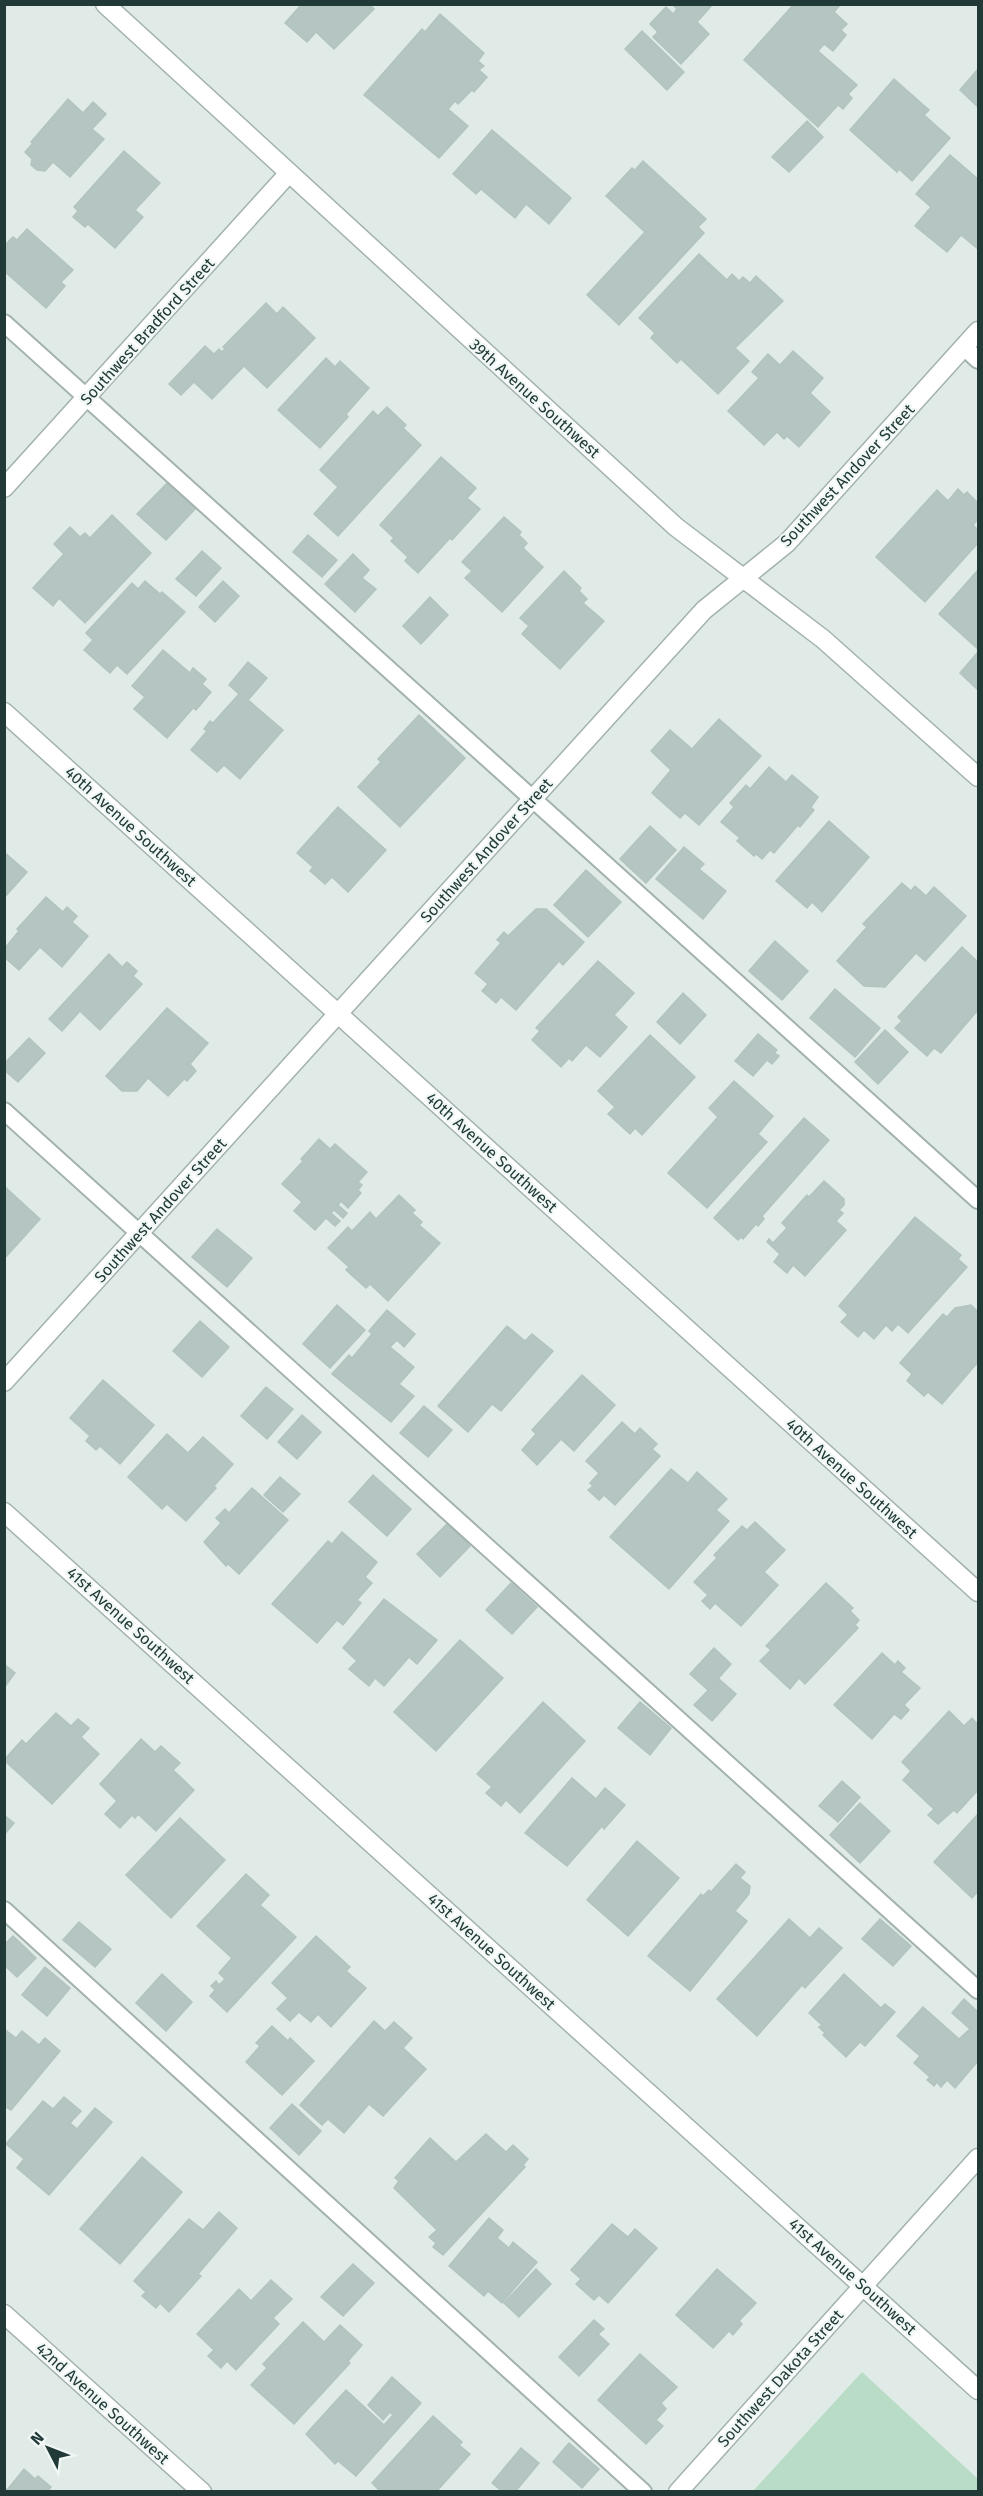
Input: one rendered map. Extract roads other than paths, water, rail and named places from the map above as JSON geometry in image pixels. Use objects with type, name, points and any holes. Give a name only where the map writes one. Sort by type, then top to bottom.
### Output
[{"type":"street","name":"39th Avenue Southwest","points":[[105,4],[676,527],[824,639],[978,777]]},
{"type":"street","name":"Southwest Bradford Street","points":[[4,488],[289,173]]},
{"type":"street","name":"Southwest Andover Street","points":[[4,1382],[704,610],[787,543],[978,331]]},
{"type":"street","name":"40th Avenue Southwest","points":[[4,712],[978,1592]]},
{"type":"street","name":"41st Avenue Southwest","points":[[4,1512],[978,2390]]},
{"type":"street","name":"Southwest Dakota Street","points":[[678,2492],[978,2158]]},
{"type":"street","name":"42nd Avenue Southwest","points":[[4,2314],[202,2492]]},
{"type":"lane","points":[[4,323],[978,1200]]},
{"type":"lane","points":[[964,347],[978,360]]},
{"type":"lane","points":[[4,1111],[978,1990]]},
{"type":"lane","points":[[4,1910],[643,2492]]}]
